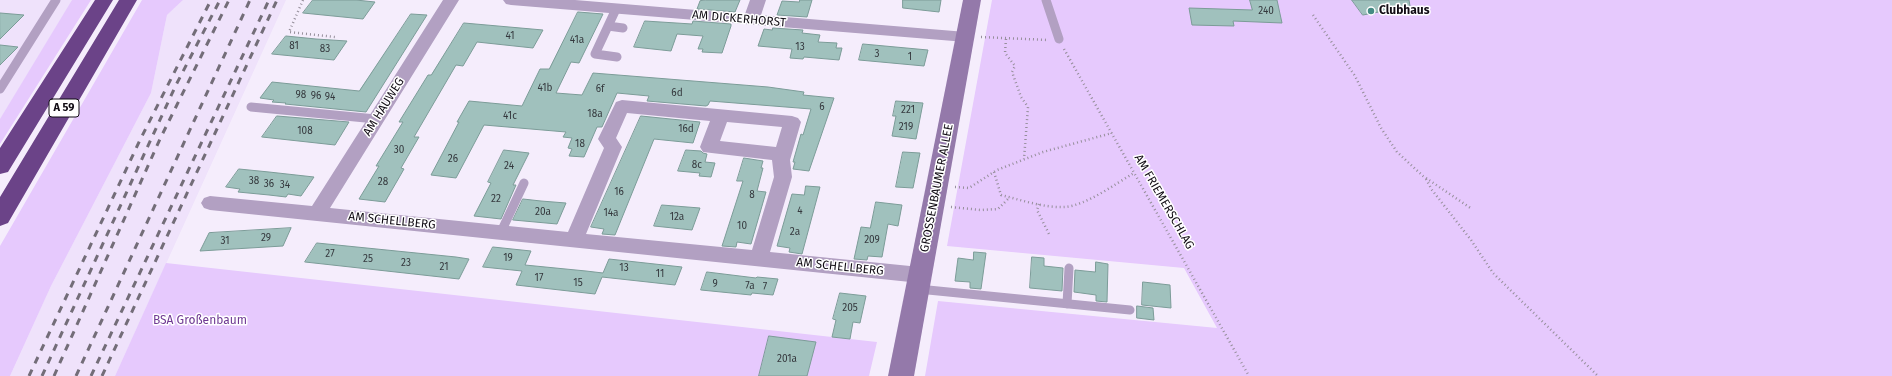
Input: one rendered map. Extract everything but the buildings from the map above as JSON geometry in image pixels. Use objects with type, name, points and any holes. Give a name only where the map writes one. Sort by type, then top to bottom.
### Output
[{"type":"highway","name":"A 59","points":[[0,166],[104,0]]},
{"type":"highway","name":"A 59","points":[[0,217],[128,0]]},
{"type":"main road","name":"GROSSENBAUMER ALLEE","points":[[901,376],[919,282],[974,37],[972,0]]},
{"type":"street","name":"AM HAUWEG","points":[[317,214],[451,0]]},
{"type":"street","name":"AM DICKERHORST","points":[[511,0],[974,37]]},
{"type":"street","points":[[751,20],[758,0]]},
{"type":"street","points":[[574,240],[613,147],[607,139],[622,106],[792,122],[781,160],[783,177],[760,260]]},
{"type":"street","points":[[721,115],[709,147],[782,154]]},
{"type":"street","name":"AM SCHELLBERG","points":[[210,203],[760,260],[919,282]]},
{"type":"lane","points":[[0,89],[56,0]]},
{"type":"lane","points":[[1046,0],[1059,39]]},
{"type":"lane","points":[[616,9],[594,54],[617,57]]},
{"type":"lane","points":[[608,26],[623,28]]},
{"type":"lane","points":[[251,107],[376,119]]},
{"type":"lane","points":[[501,232],[524,183]]},
{"type":"lane","points":[[1067,304],[1069,268]]},
{"type":"lane","points":[[919,282],[1067,304],[1130,310]]},
{"type":"path","points":[[303,0],[289,32],[335,37]]},
{"type":"path","points":[[1312,15],[1331,38],[1361,86],[1380,127],[1397,153],[1426,179],[1472,209]]},
{"type":"path","points":[[974,37],[1035,40],[1059,39]]},
{"type":"path","points":[[1006,39],[1005,53],[1015,66],[1012,72],[1021,97],[1028,107],[1024,160]]},
{"type":"path","name":"AM FRIEMERSCHLAG","points":[[1059,39],[1249,376]]},
{"type":"path","points":[[954,187],[969,188],[994,172],[1043,152],[1112,133]]},
{"type":"path","points":[[994,172],[1001,195],[1039,204],[1066,207],[1105,190],[1134,173]]},
{"type":"path","points":[[1426,179],[1432,190],[1471,240],[1493,274],[1598,376]]},
{"type":"path","points":[[951,207],[981,210],[998,209],[1010,197]]},
{"type":"path","points":[[1039,204],[1037,210],[1049,234]]},
{"type":"shaded area","points":[[0,0],[73,0],[0,120]]},
{"type":"shaded area","points":[[183,0],[286,0],[115,376],[10,376],[51,286],[151,93],[167,15]]},
{"type":"green space","points":[[72,0],[91,0],[0,144],[0,119]]},
{"type":"green space","points":[[142,0],[183,0],[167,15],[151,93],[51,286],[10,376],[0,376],[0,246]]},
{"type":"green space","points":[[992,0],[1892,0],[1892,376],[925,376],[938,301],[1217,328],[1184,268],[947,246]]},
{"type":"green space","name":"BSA Großenbaum","points":[[166,263],[877,342],[869,376],[115,376]]},
{"type":"railway","points":[[29,376],[140,140],[211,0]]},
{"type":"railway","points":[[42,376],[176,85],[220,0]]},
{"type":"railway","points":[[54,376],[160,139],[229,0]]},
{"type":"railway","points":[[76,376],[250,0]]},
{"type":"railway","points":[[91,376],[269,0]]},
{"type":"railway","points":[[102,376],[277,0]]},
{"type":"place","name":"Clubhaus","points":[[1371,11]]}]
